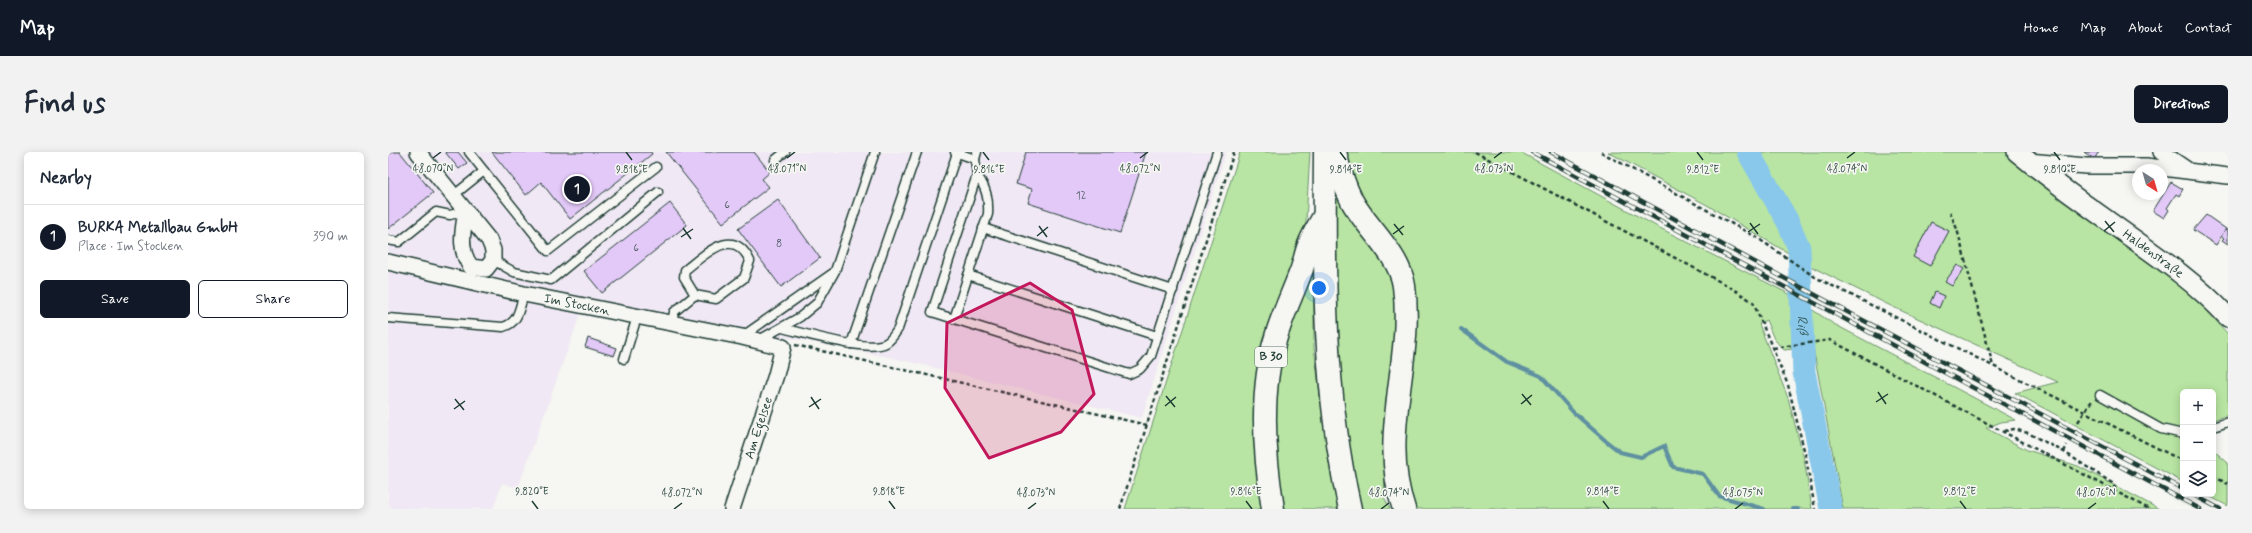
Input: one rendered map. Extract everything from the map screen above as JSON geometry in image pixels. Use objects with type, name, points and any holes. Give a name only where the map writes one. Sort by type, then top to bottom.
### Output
[{"type":"highway","name":"B 30","points":[[1325,152],[1324,215],[1327,361],[1337,443],[1350,509]]},
{"type":"highway","points":[[1335,152],[1352,202],[1392,256],[1404,284],[1406,310],[1404,350],[1397,401],[1394,454],[1398,492],[1404,509]]},
{"type":"highway","name":"B 30","points":[[1273,509],[1268,480],[1265,428],[1267,381],[1276,337],[1302,270],[1309,245],[1324,215]]},
{"type":"street","points":[[418,152],[454,195],[489,240],[493,250],[493,260],[486,269],[479,269],[471,266],[464,257],[461,238],[466,211]]},
{"type":"street","points":[[2161,152],[2188,171]]},
{"type":"street","points":[[2022,156],[2086,166],[2146,166],[2228,176]]},
{"type":"street","name":"Haldenstraße","points":[[2022,156],[2103,218],[2179,271],[2205,293],[2228,317]]},
{"type":"street","name":"Im Stocken","points":[[388,262],[524,294],[788,346]]},
{"type":"street","name":"Am Egelsee","points":[[732,509],[776,375],[788,346]]},
{"type":"lane","points":[[469,152],[548,251],[656,167]]},
{"type":"lane","points":[[775,160],[785,152]]},
{"type":"lane","points":[[762,342],[817,304],[835,271],[875,152]]},
{"type":"lane","points":[[851,344],[916,152]]},
{"type":"lane","points":[[782,328],[851,344],[878,346],[887,343],[898,329],[956,152],[976,155],[977,175],[932,312],[1129,374],[1140,369],[1146,364],[1151,356],[1217,152]]},
{"type":"lane","points":[[454,195],[484,171]]},
{"type":"lane","points":[[954,319],[988,214],[989,200],[985,186],[977,175]]},
{"type":"lane","points":[[493,260],[514,272],[551,280],[658,192]]},
{"type":"lane","points":[[388,240],[399,242],[436,212],[450,215],[466,211]]},
{"type":"lane","points":[[983,228],[1173,290]]},
{"type":"lane","points":[[672,322],[674,312],[695,295],[716,299],[744,278],[750,261],[739,245],[732,243],[718,245],[685,270],[684,277],[695,295]]},
{"type":"lane","points":[[742,337],[835,271]]},
{"type":"lane","points":[[968,275],[1158,336]]},
{"type":"lane","points":[[388,318],[503,328],[512,325],[516,319],[524,294]]},
{"type":"lane","points":[[624,359],[637,317]]},
{"type":"lane","points":[[2100,395],[2161,429],[2180,433]]},
{"type":"lane","points":[[2216,426],[2228,422]]},
{"type":"path","points":[[1120,509],[1234,152]]},
{"type":"path","points":[[1475,152],[1730,287],[1753,302],[1788,385],[1806,458],[1815,509]]},
{"type":"path","points":[[1601,152],[1756,237],[1815,278],[1993,367],[2084,410],[2180,459]]},
{"type":"path","points":[[1950,212],[1958,229],[1993,367]]},
{"type":"path","points":[[1773,348],[1830,340],[2149,509]]},
{"type":"path","points":[[788,346],[1147,425]]},
{"type":"path","points":[[2078,422],[2084,410]]},
{"type":"path","points":[[2004,431],[2014,429],[2028,433],[2064,452],[2112,483],[2117,493]]},
{"type":"path","points":[[2064,452],[2067,445]]},
{"type":"path","points":[[2216,478],[2228,484]]},
{"type":"highlighted area","points":[[1030,283],[1072,310],[1094,394],[1061,432],[989,458],[945,388],[947,323]]},
{"type":"shaded area","points":[[388,152],[1226,152],[1142,418],[898,359],[789,338],[771,336],[768,350],[649,326],[580,315],[518,488],[502,483],[493,509],[388,509]]},
{"type":"green space","points":[[1240,152],[1310,152],[1306,221],[1300,255],[1285,296],[1263,337],[1253,437],[1262,509],[1125,509]]},
{"type":"green space","points":[[1345,152],[1520,152],[1656,226],[1789,294],[1832,323],[2016,420],[2001,422],[1986,428],[2027,450],[2078,466],[2159,509],[1843,509],[1813,347],[1784,350],[1774,339],[1766,320],[1759,324],[1788,398],[1804,459],[1812,509],[1413,509],[1401,475],[1415,333],[1360,199]]},
{"type":"green space","points":[[1608,152],[2010,152],[2082,215],[2162,270],[2207,311],[2228,334],[2228,415],[2216,419],[2216,389],[2180,389],[2180,480],[2015,393],[2058,382],[1893,307],[1812,267],[1707,205]]},
{"type":"green space","points":[[1333,195],[1340,195],[1381,251],[1398,293],[1388,412],[1384,497],[1390,509],[1360,509],[1353,478],[1335,344]]},
{"type":"green space","points":[[1314,266],[1314,348],[1329,462],[1338,509],[1283,509],[1271,417],[1275,365]]},
{"type":"green space","points":[[2216,453],[2228,463],[2228,506],[2211,497],[2216,497]]},
{"type":"building","points":[[392,152],[400,152],[433,193],[388,229],[388,155]]},
{"type":"building","points":[[445,152],[458,152],[467,163],[459,169]]},
{"type":"building","points":[[492,152],[651,152],[652,154],[570,219],[541,182],[526,195]]},
{"type":"building","points":[[666,152],[754,152],[770,172],[762,179],[769,187],[723,223]]},
{"type":"building","points":[[1026,152],[1146,152],[1120,233],[1028,203],[1032,189],[1016,184]]},
{"type":"building","points":[[2084,152],[2099,152],[2094,159]]},
{"type":"building","points":[[2171,182],[2183,189],[2179,196],[2176,194],[2167,208],[2169,210],[2164,218],[2153,211],[2160,200],[2168,200],[2168,187]]},
{"type":"building","points":[[778,200],[820,258],[781,287],[738,229]]},
{"type":"building","points":[[670,203],[687,225],[602,293],[584,271]]},
{"type":"building","points":[[2206,215],[2226,229],[2216,245],[2193,230]]},
{"type":"building","points":[[1931,222],[1949,231],[1930,266],[1913,257]]},
{"type":"building","points":[[2226,229],[2228,230],[2228,244],[2222,240],[2224,238],[2221,236]]},
{"type":"building","points":[[1957,265],[1964,269],[1952,286],[1945,282]]},
{"type":"building","points":[[1935,292],[1944,296],[1939,308],[1930,303]]},
{"type":"building","points":[[588,338],[617,348],[614,356],[585,347]]},
{"type":"waterway","name":"Riß","points":[[1748,152],[1788,222],[1799,248],[1804,372],[1831,509]]},
{"type":"waterway","points":[[1461,329],[1507,362],[1541,376],[1573,412],[1620,452],[1641,457],[1664,446],[1673,467],[1703,474],[1719,496],[1764,509]]},
{"type":"waterway","points":[[1793,509],[1798,509]]},
{"type":"railway","points":[[1532,152],[2200,509]]},
{"type":"railway","points":[[1551,152],[1821,298],[2180,487]]},
{"type":"railway","points":[[2198,497],[2220,509]]},
{"type":"place","name":"BURKA Metallbau GmbH","points":[[577,189]]}]
